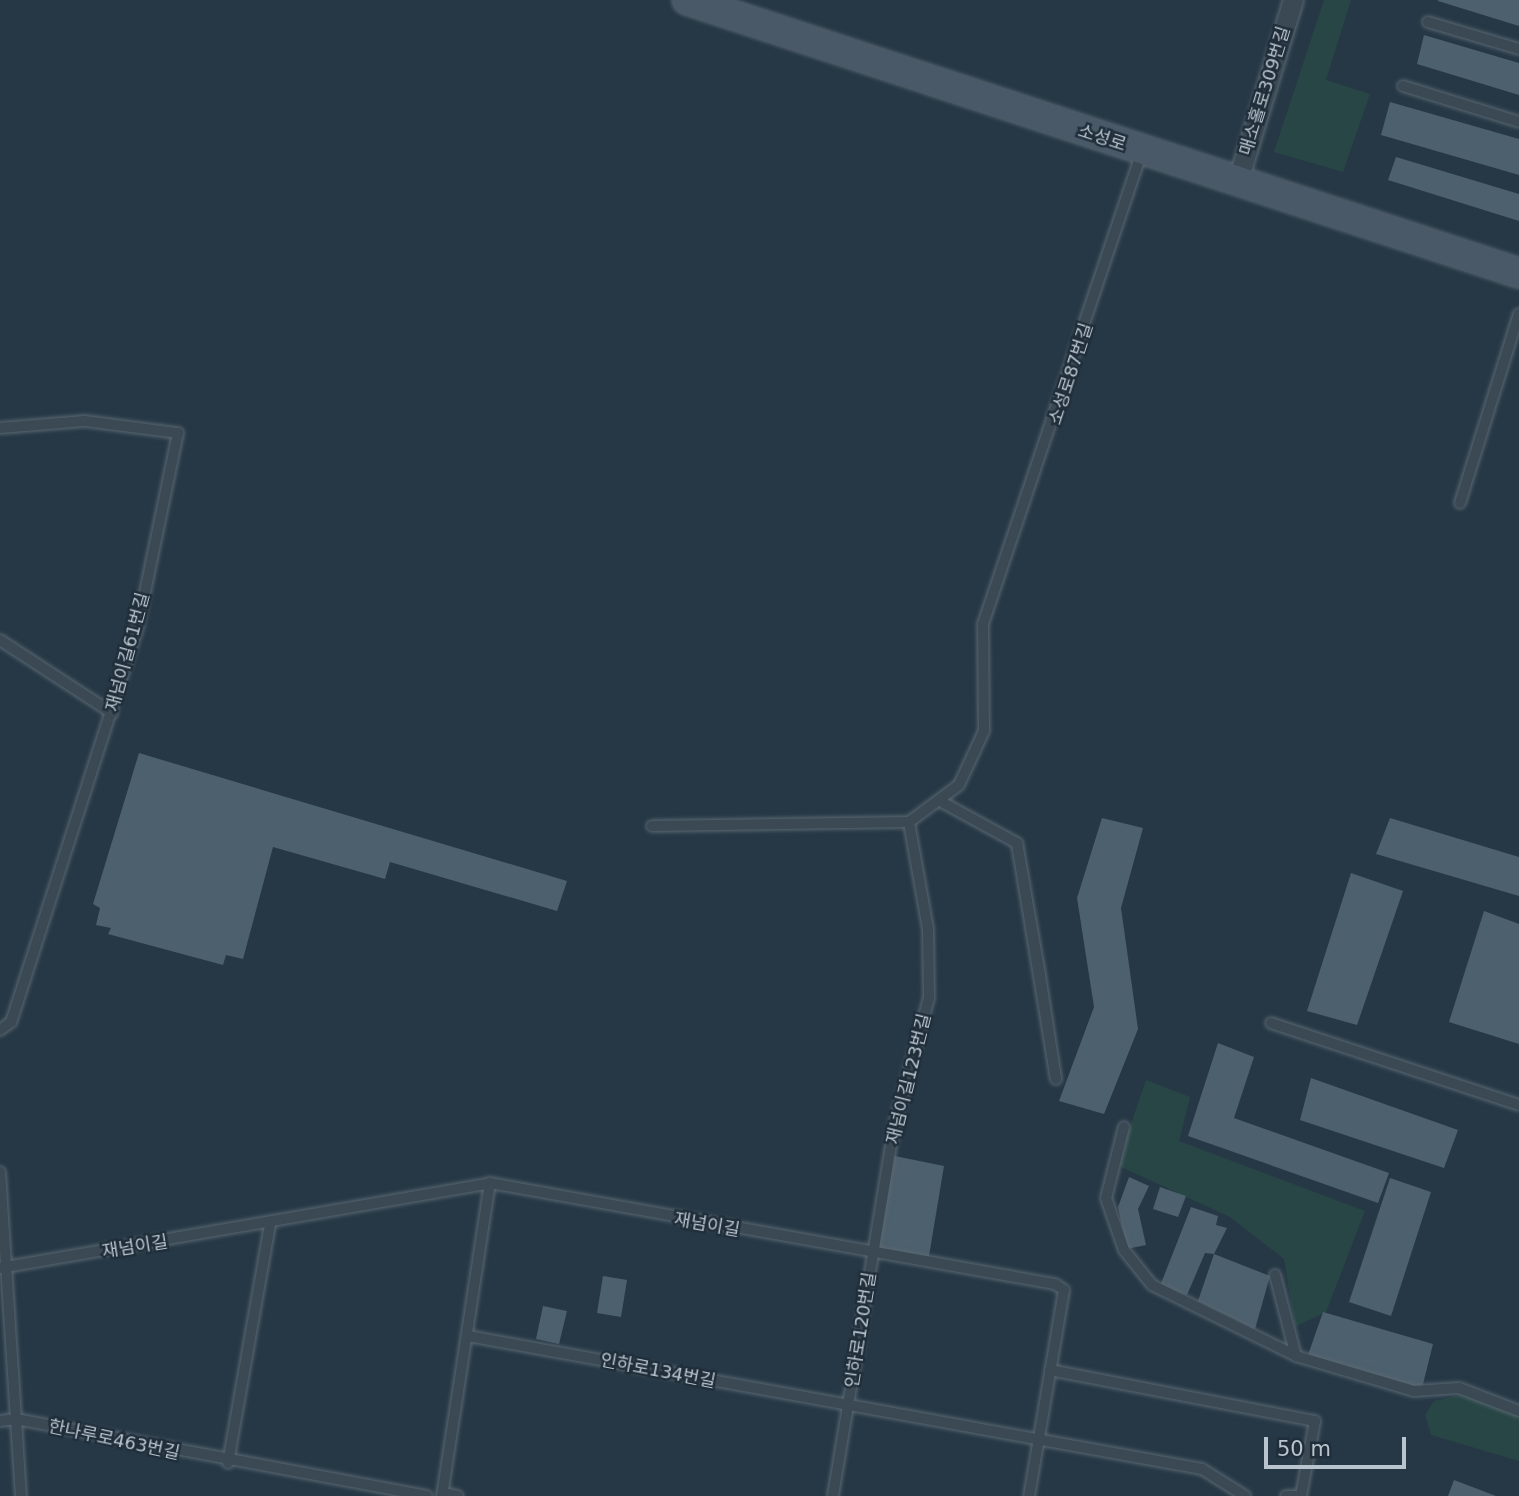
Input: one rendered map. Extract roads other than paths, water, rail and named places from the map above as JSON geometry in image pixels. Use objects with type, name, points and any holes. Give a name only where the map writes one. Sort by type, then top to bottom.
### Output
[{"type":"main road","name":"소성로","points":[[687,0],[1142,152],[1519,273]]},
{"type":"street","name":"매소홀로309번길","points":[[1237,183],[1293,0]]},
{"type":"lane","points":[[1428,22],[1519,49]]},
{"type":"lane","points":[[1403,86],[1519,122]]},
{"type":"lane","name":"소성로87번길","points":[[940,801],[969,769],[984,731],[980,652],[992,593],[1035,485],[1142,152]]},
{"type":"lane","points":[[1460,502],[1519,314]]},
{"type":"lane","name":"재넘이길61번길","points":[[0,428],[85,421],[178,433],[138,627],[11,1022],[0,1030]]},
{"type":"lane","points":[[0,632],[3,641],[112,713]]},
{"type":"lane","points":[[652,827],[909,822],[940,801],[1017,843]]},
{"type":"lane","name":"재넘이길123번길","points":[[874,1253],[895,1122],[929,998],[928,929],[909,822]]},
{"type":"lane","points":[[1017,843],[1040,975],[1056,1079],[1052,1053],[1017,843]]},
{"type":"lane","points":[[1271,1023],[1519,1105]]},
{"type":"lane","points":[[1124,1127],[1106,1199],[1124,1250],[1152,1285],[1296,1356],[1414,1391],[1459,1388],[1519,1411]]},
{"type":"lane","points":[[0,1172],[3,1268],[20,1496]]},
{"type":"lane","points":[[458,1496],[443,1494],[490,1183]]},
{"type":"lane","name":"재넘이길","points":[[3,1268],[270,1226],[490,1183],[1064,1290],[1029,1496]]},
{"type":"lane","points":[[229,1463],[270,1226]]},
{"type":"lane","name":"인하로120번길","points":[[833,1496],[874,1253]]},
{"type":"lane","points":[[1275,1275],[1296,1356]]},
{"type":"lane","name":"인하로134번길","points":[[468,1336],[848,1407]]},
{"type":"lane","points":[[1051,1370],[1315,1421],[1301,1496],[1286,1496]]},
{"type":"lane","name":"인하로120번길","points":[[848,1407],[1039,1440]]},
{"type":"lane","name":"한나루로463번길","points":[[0,1422],[16,1419],[229,1463],[427,1496]]},
{"type":"lane","points":[[1039,1440],[1202,1469],[1245,1496]]}]
